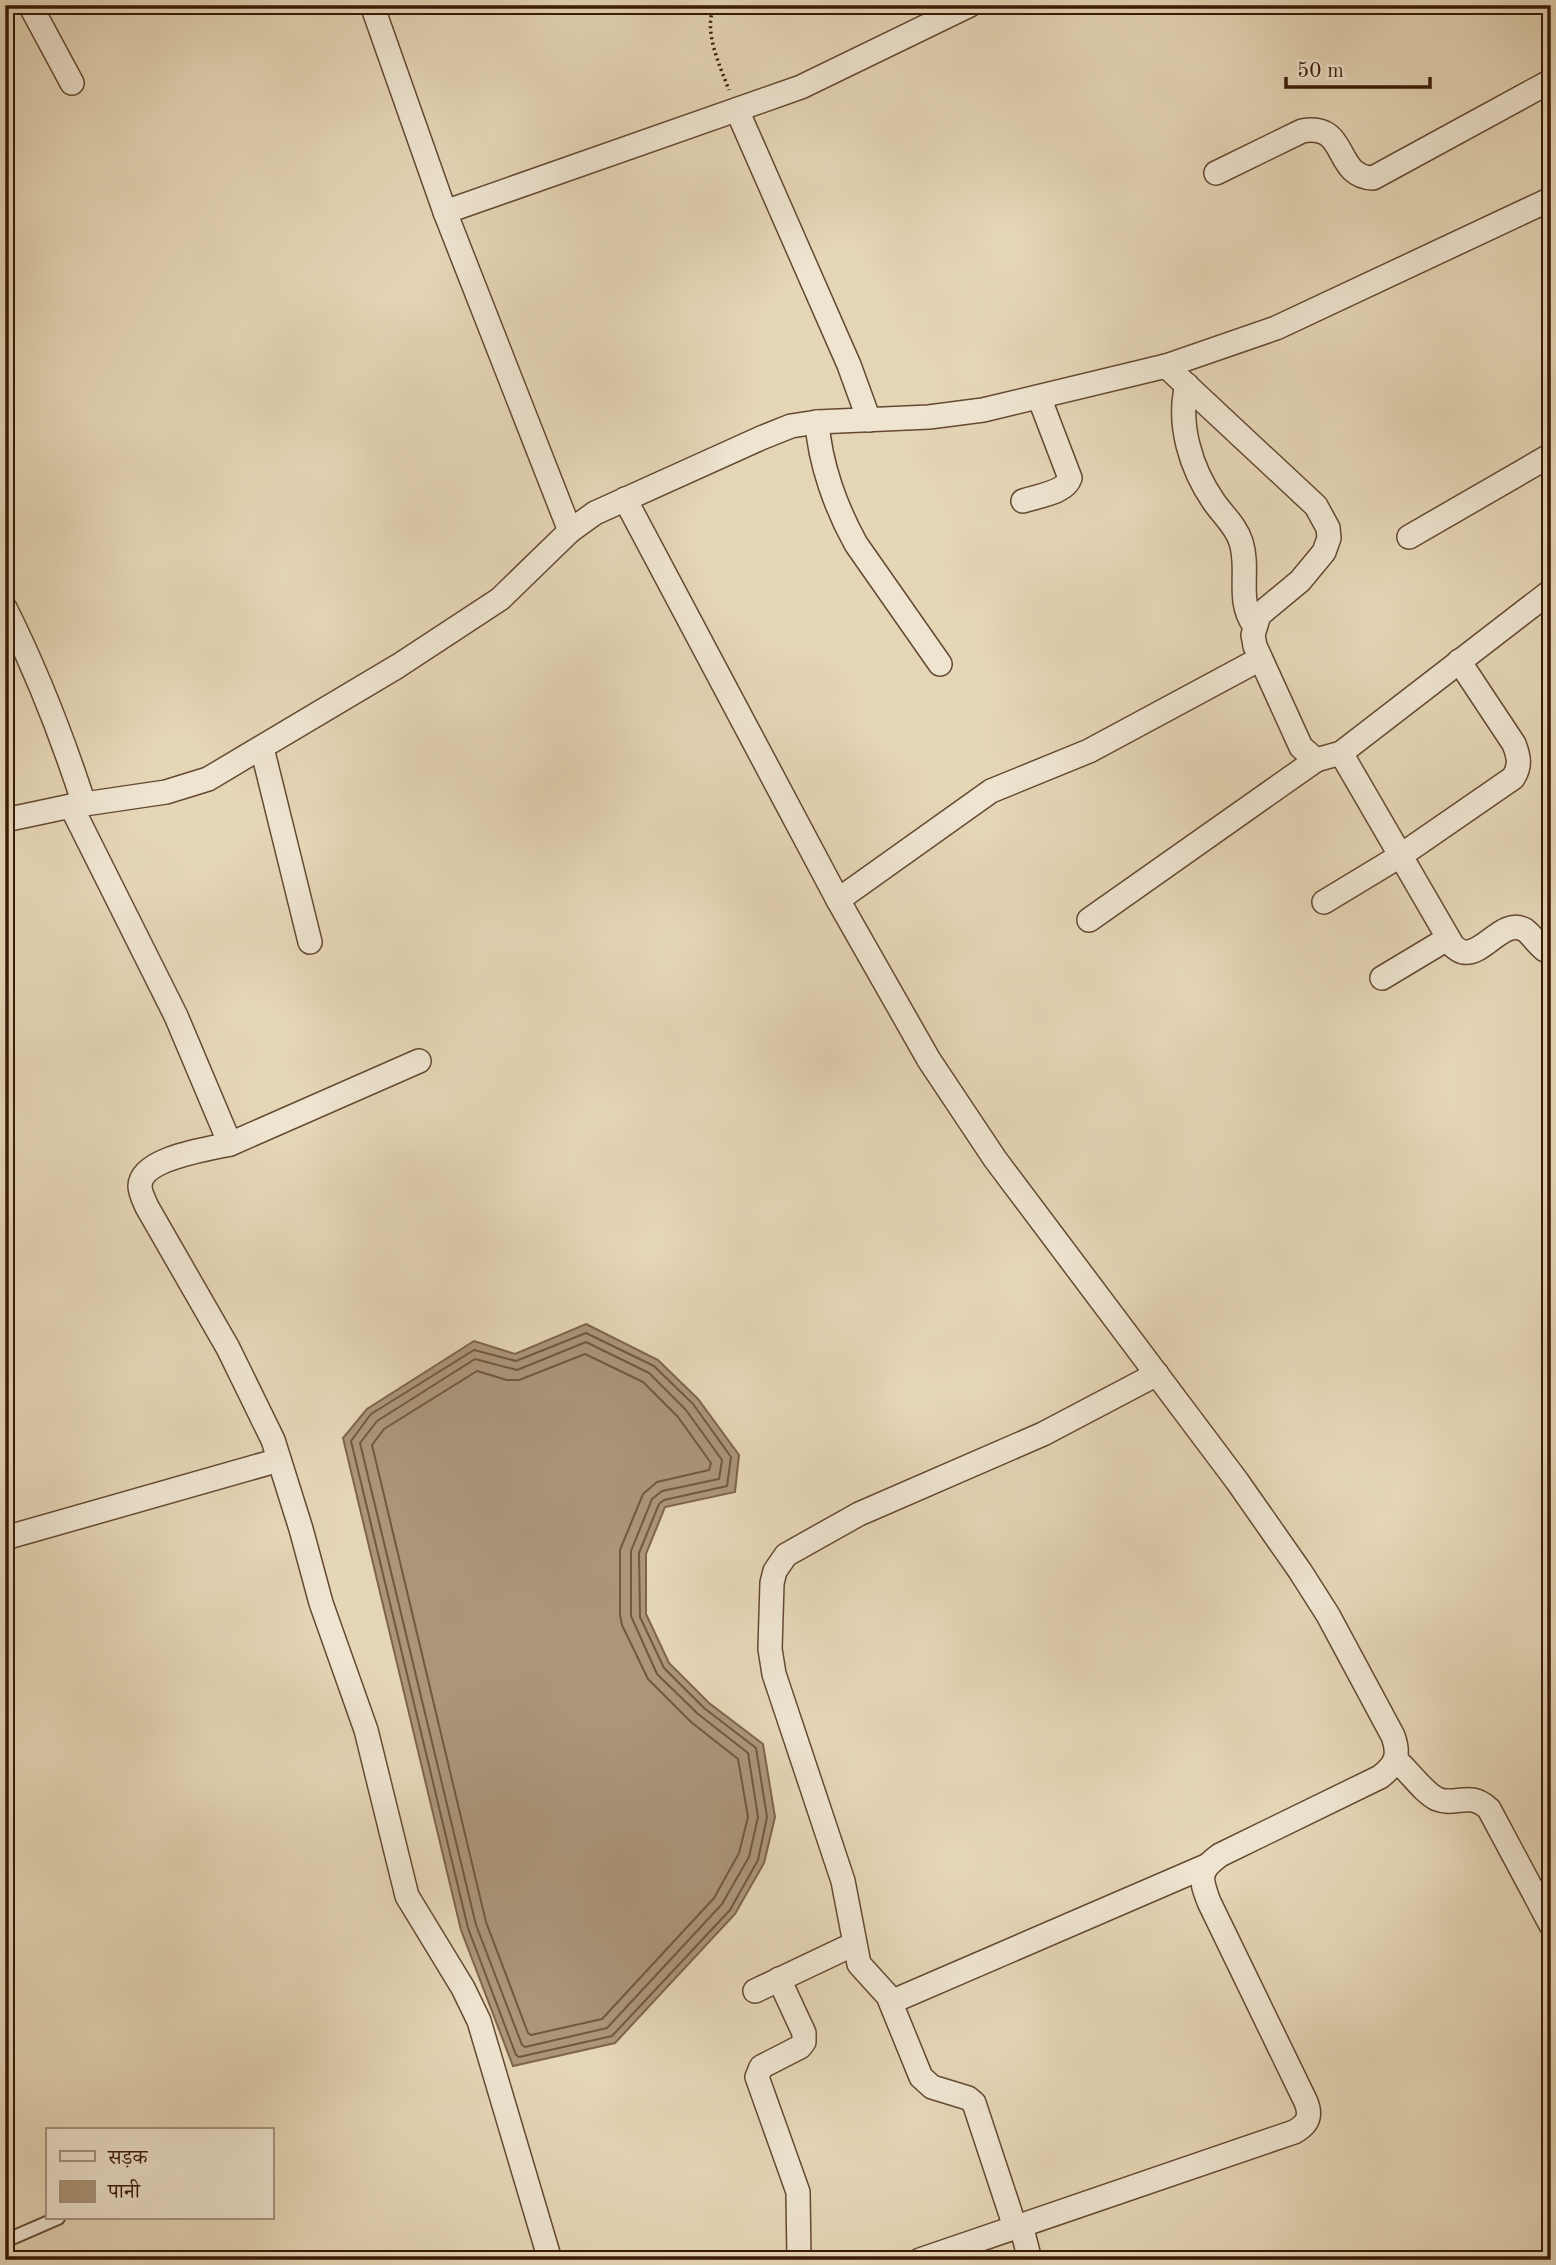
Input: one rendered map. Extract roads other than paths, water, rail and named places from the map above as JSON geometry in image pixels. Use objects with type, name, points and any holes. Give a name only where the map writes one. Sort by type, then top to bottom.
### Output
[{"type":"street","points":[[30,5],[72,83]]},
{"type":"street","points":[[372,5],[446,212],[570,531]]},
{"type":"street","points":[[446,212],[801,87],[970,5]]},
{"type":"street","points":[[1216,173],[1302,131],[1314,128],[1325,131],[1334,139],[1351,170],[1362,177],[1373,178],[1551,81]]},
{"type":"street","points":[[737,110],[849,365],[869,420]]},
{"type":"street","points":[[5,820],[77,805],[166,792],[208,779],[398,666],[499,599],[570,531],[595,513],[761,438],[791,426],[817,422],[983,410],[1167,366],[1276,328],[1551,199]]},
{"type":"street","points":[[1167,366],[1316,506],[1328,528],[1329,538],[1313,566],[1300,581],[1259,615],[1253,635],[1261,659],[1301,747],[1316,760]]},
{"type":"street","points":[[1186,385],[1182,406],[1188,444],[1205,486],[1236,530],[1241,542],[1244,554],[1245,607],[1254,625]]},
{"type":"street","points":[[1023,501],[1062,488],[1070,478],[1039,397]]},
{"type":"street","points":[[817,422],[821,454],[845,524],[856,544],[940,664]]},
{"type":"street","points":[[1409,537],[1551,454]]},
{"type":"street","points":[[625,499],[889,994],[965,1117],[1237,1480],[1328,1615],[1398,1749],[1396,1760],[1380,1777],[1220,1855],[1206,1866],[891,2002]]},
{"type":"street","points":[[1089,919],[1316,760],[1341,753],[1551,591]]},
{"type":"street","points":[[5,608],[42,684],[77,805],[176,1016],[230,1144]]},
{"type":"street","points":[[838,900],[991,791],[1089,751],[1261,659]]},
{"type":"street","points":[[1324,902],[1400,856],[1513,778],[1519,770],[1519,757],[1514,744],[1459,661]]},
{"type":"street","points":[[262,748],[310,942]]},
{"type":"street","points":[[1341,753],[1453,946],[1463,952],[1472,951],[1505,931],[1516,928],[1525,931],[1545,950],[1551,950]]},
{"type":"street","points":[[1382,978],[1447,939]]},
{"type":"street","points":[[419,1061],[230,1144],[166,1160],[144,1174],[140,1184],[147,1207],[254,1399],[279,1461],[321,1603],[366,1730],[407,1896],[463,1988],[479,2021],[550,2260]]},
{"type":"street","points":[[1030,2260],[977,2108],[968,2098],[932,2087],[921,2077],[915,2068],[891,2002],[885,1992],[861,1969],[843,1881],[771,1661],[772,1583],[780,1562],[795,1548],[859,1514],[1043,1434],[1157,1374]]},
{"type":"street","points":[[5,1538],[279,1461]]},
{"type":"street","points":[[1396,1760],[1427,1792],[1439,1800],[1469,1798],[1481,1801],[1489,1809],[1541,1884],[1551,1925]]},
{"type":"street","points":[[920,2260],[1294,2132],[1301,2128],[1309,2117],[1306,2102],[1209,1902],[1202,1880],[1206,1866]]},
{"type":"street","points":[[755,1991],[854,1944]]},
{"type":"street","points":[[779,1979],[805,2038],[800,2047],[761,2067],[757,2077],[798,2192],[799,2260]]},
{"type":"lane","points":[[5,2241],[53,2220]]},
{"type":"water","points":[[586,1324],[658,1360],[698,1399],[739,1455],[735,1492],[665,1507],[646,1554],[646,1614],[669,1663],[709,1703],[763,1744],[775,1817],[764,1863],[735,1914],[615,2043],[513,2066],[461,1930],[343,1438],[367,1409],[474,1341],[515,1354]]}]
